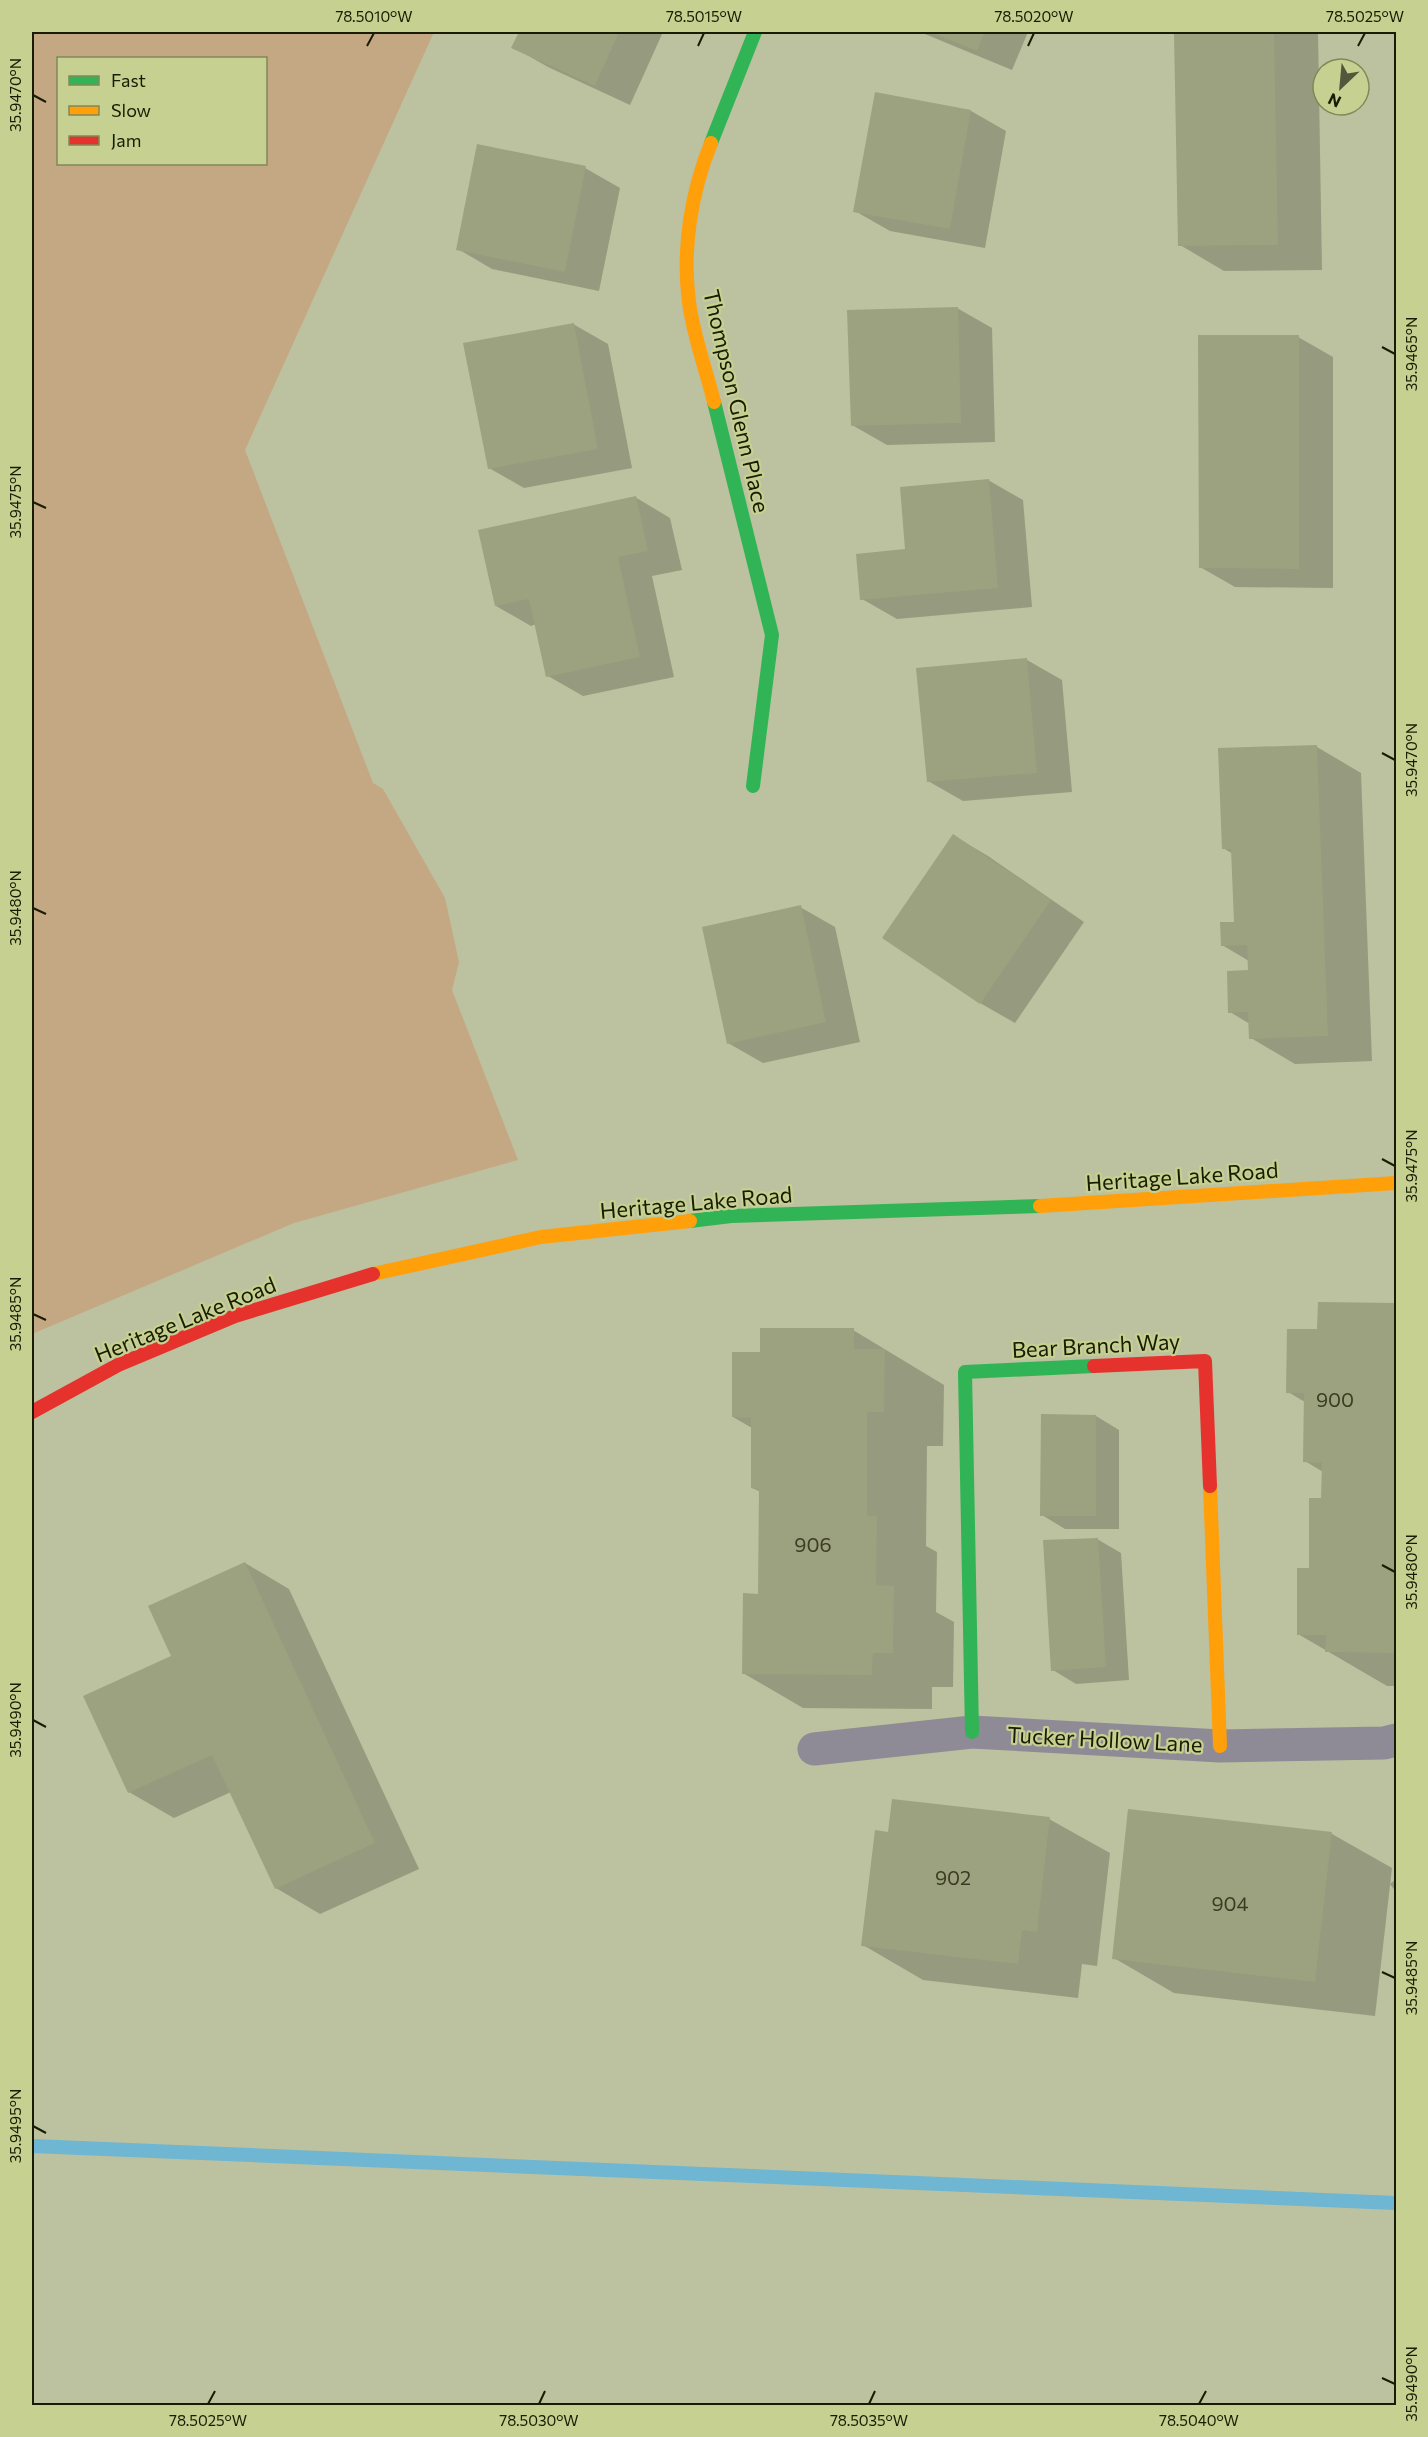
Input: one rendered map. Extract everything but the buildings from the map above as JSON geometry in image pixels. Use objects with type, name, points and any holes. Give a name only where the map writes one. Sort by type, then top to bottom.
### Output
[{"type":"street","name":"Thompson Glenn Place","points":[[753,786],[772,635],[689,303],[686,243],[700,169],[754,32]]},
{"type":"street","name":"Heritage Lake Road","points":[[32,1412],[118,1365],[235,1316],[367,1275],[541,1237],[731,1216],[1025,1207],[1396,1183]]},
{"type":"street","name":"Bear Branch Way","points":[[972,1732],[965,1372],[1205,1361],[1220,1746]]},
{"type":"street","name":"Tucker Hollow Lane","points":[[814,1749],[972,1732],[1220,1746],[1383,1743],[1396,1740]]},
{"type":"shaded area","points":[[32,32],[434,32],[245,450],[373,783],[383,789],[445,898],[459,962],[452,990],[518,1160],[294,1223],[32,1334]]},
{"type":"waterway","points":[[32,2146],[1396,2203]]},
{"type":"traffic: fast","points":[[711,143],[755,32]]},
{"type":"traffic: fast","points":[[714,402],[772,635],[753,786]]},
{"type":"traffic: fast","points":[[690,1221],[731,1216],[1040,1206]]},
{"type":"traffic: fast","points":[[972,1732],[965,1372],[1094,1366]]},
{"type":"traffic: slow","points":[[711,143],[693,201],[688,242],[687,282],[691,314],[714,402]]},
{"type":"traffic: slow","points":[[1040,1206],[1396,1183]]},
{"type":"traffic: slow","points":[[373,1274],[541,1237],[690,1221]]},
{"type":"traffic: slow","points":[[1210,1486],[1220,1746]]},
{"type":"traffic: jam","points":[[32,1412],[118,1365],[235,1316],[373,1274]]},
{"type":"traffic: jam","points":[[1094,1366],[1205,1361],[1210,1486]]}]
